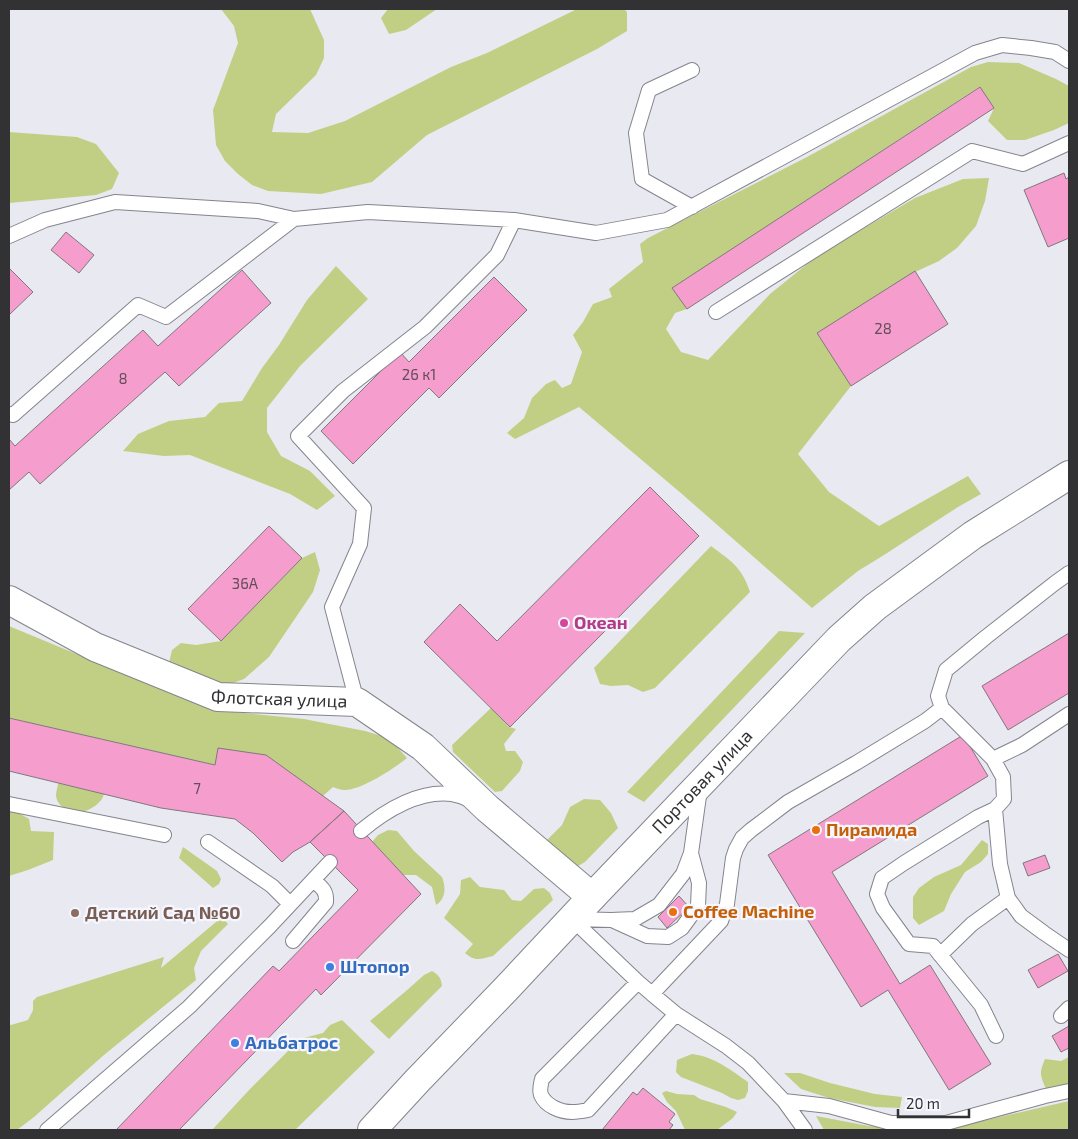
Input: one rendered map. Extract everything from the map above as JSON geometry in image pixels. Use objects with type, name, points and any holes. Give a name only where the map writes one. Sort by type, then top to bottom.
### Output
[{"type":"street","name":"Портовая улица","points":[[372,1130],[839,639],[875,607],[973,535],[1069,475]]},
{"type":"street","name":"Флотская улица","points":[[9,600],[95,647],[218,697],[357,702],[423,747],[487,808],[592,897]]},
{"type":"lane","points":[[9,236],[45,220],[115,202],[258,211],[294,218],[368,212],[514,220],[596,233],[667,220],[975,53],[1002,45],[1055,52],[1069,61]]},
{"type":"lane","points":[[692,70],[649,90],[636,133],[642,179],[692,207]]},
{"type":"lane","points":[[716,312],[972,151],[1023,164],[1069,143]]},
{"type":"lane","points":[[9,414],[13,415],[138,305],[166,317],[294,218]]},
{"type":"lane","points":[[357,702],[332,607],[360,544],[364,508],[298,436],[343,391],[424,327],[497,255],[514,220]]},
{"type":"lane","points":[[996,1036],[981,1005],[933,946],[909,944],[883,908],[877,894],[882,878],[978,817],[995,809],[1004,799],[1003,777],[993,759],[942,708],[938,696],[946,670],[1055,582],[1069,573]]},
{"type":"lane","points":[[652,994],[721,921],[727,904],[733,858],[742,838],[788,802],[925,721],[942,708]]},
{"type":"lane","points":[[993,759],[1022,746],[1069,714]]},
{"type":"lane","points":[[572,919],[635,919],[659,905],[683,874],[691,853],[700,784]]},
{"type":"lane","points":[[362,831],[376,818],[398,806],[436,794],[461,796],[487,808]]},
{"type":"lane","points":[[9,804],[164,835]]},
{"type":"lane","points":[[995,809],[1000,864],[1008,898],[1021,916],[1069,950]]},
{"type":"lane","points":[[208,842],[272,886],[290,904]]},
{"type":"lane","points":[[611,920],[647,936],[668,937],[682,928],[698,906],[699,884],[691,853]]},
{"type":"lane","points":[[48,1130],[189,1007],[330,862]]},
{"type":"lane","points":[[293,941],[326,902],[327,896],[325,891],[313,880]]},
{"type":"lane","points":[[940,955],[972,924],[1008,898]]},
{"type":"lane","points":[[572,919],[638,982],[676,1014],[726,1046],[748,1063],[784,1101],[804,1130]]},
{"type":"lane","points":[[638,982],[542,1079],[541,1095],[551,1106],[567,1112],[588,1110],[676,1014]]},
{"type":"lane","points":[[784,1101],[828,1106],[891,1123],[946,1123],[1069,1091]]},
{"type":"green space","points":[[221,9],[310,9],[324,40],[324,58],[316,75],[276,114],[272,132],[308,133],[345,121],[451,67],[487,53],[577,9],[624,9],[627,12],[627,31],[597,49],[427,135],[372,182],[321,194],[268,191],[252,185],[225,161],[216,145],[213,110],[238,43],[234,26]]},
{"type":"green space","points":[[388,9],[437,9],[406,30],[389,34],[381,18]]},
{"type":"green space","points":[[988,62],[1019,63],[1069,86],[1069,123],[1025,140],[1007,140],[988,121],[994,108],[979,87],[673,288],[687,309],[675,313],[666,329],[681,352],[708,360],[770,294],[817,256],[915,198],[963,179],[989,178],[985,201],[976,226],[957,248],[939,261],[915,272],[818,333],[851,386],[798,454],[829,492],[879,526],[968,476],[981,494],[858,571],[812,608],[579,407],[515,439],[507,433],[524,418],[532,398],[546,384],[555,380],[562,388],[571,384],[582,352],[573,335],[593,304],[612,297],[609,289],[643,262],[640,244],[648,238],[807,157],[971,67]]},
{"type":"green space","points":[[9,132],[77,137],[96,144],[119,173],[112,189],[96,195],[9,203]]},
{"type":"green space","points":[[336,266],[368,299],[300,366],[267,408],[267,432],[281,456],[310,471],[335,496],[317,510],[290,494],[190,455],[164,456],[123,451],[138,434],[169,421],[205,417],[219,403],[242,401],[307,300]]},
{"type":"green space","points":[[711,546],[739,570],[750,592],[655,688],[643,692],[628,685],[611,686],[600,684],[594,668]]},
{"type":"green space","points":[[315,552],[320,570],[313,592],[269,657],[244,679],[222,687],[168,667],[172,650],[181,643],[196,645],[221,641],[302,558]]},
{"type":"green space","points":[[9,626],[139,680],[223,711],[304,719],[365,731],[389,738],[407,758],[368,783],[343,790],[333,787],[323,796],[266,755],[215,765],[9,718]]},
{"type":"green space","points":[[779,631],[805,633],[644,802],[627,792]]},
{"type":"green space","points":[[491,708],[509,727],[516,729],[504,744],[506,751],[515,751],[523,762],[520,771],[502,791],[495,792],[453,752],[452,745]]},
{"type":"green space","points":[[58,783],[104,794],[103,798],[89,810],[80,813],[73,812],[63,807],[56,798]]},
{"type":"green space","points":[[584,799],[600,800],[611,813],[618,828],[585,862],[571,870],[544,843],[562,825],[570,807]]},
{"type":"green space","points":[[9,811],[17,812],[29,819],[31,831],[54,832],[53,860],[9,876]]},
{"type":"green space","points":[[388,830],[397,831],[414,851],[442,877],[444,892],[442,900],[436,905],[432,887],[416,875],[403,875],[372,842],[378,835]]},
{"type":"green space","points":[[982,840],[988,844],[988,854],[981,862],[965,872],[951,894],[944,911],[919,925],[913,918],[913,897],[919,888],[934,877],[961,865]]},
{"type":"green space","points":[[183,847],[217,871],[221,879],[219,884],[213,888],[179,858]]},
{"type":"green space","points":[[470,877],[480,887],[504,890],[512,900],[521,901],[534,889],[544,888],[550,893],[553,900],[493,956],[475,959],[465,953],[473,944],[444,918],[460,894],[461,880]]},
{"type":"green space","points":[[222,917],[228,924],[201,951],[194,968],[196,980],[104,1055],[34,1117],[17,1130],[9,1130],[9,1024],[28,1020],[33,1010],[33,1001],[37,997],[164,957],[161,968]]},
{"type":"green space","points":[[432,971],[439,977],[442,986],[389,1039],[370,1021],[424,975]]},
{"type":"green space","points":[[342,1020],[375,1052],[295,1130],[212,1130],[300,1039],[323,1033],[330,1025]]},
{"type":"green space","points":[[692,1054],[715,1061],[748,1082],[748,1091],[745,1098],[738,1100],[731,1098],[681,1077],[676,1072],[677,1060]]},
{"type":"green space","points":[[1069,1057],[1069,1084],[1046,1089],[1041,1074],[1045,1059],[1061,1061]]},
{"type":"green space","points":[[784,1073],[800,1073],[830,1083],[875,1094],[902,1097],[900,1108],[875,1107],[829,1098],[801,1089]]},
{"type":"green space","points":[[666,1091],[694,1095],[700,1099],[737,1112],[733,1118],[717,1130],[685,1130],[676,1111],[667,1102],[662,1093]]},
{"type":"green space","points":[[1069,1101],[1069,1130],[936,1130],[965,1125]]},
{"type":"green space","points":[[816,1116],[869,1126],[928,1130],[824,1130]]},
{"type":"building","points":[[980,87],[994,108],[687,309],[672,288]]},
{"type":"building","points":[[1064,173],[1066,179],[1069,177],[1069,238],[1048,247],[1024,190]]},
{"type":"building","points":[[66,232],[94,255],[79,273],[51,250]]},
{"type":"building","points":[[9,268],[33,292],[9,315]]},
{"type":"building","points":[[242,270],[271,303],[179,386],[165,372],[40,484],[29,472],[9,490],[9,439],[15,446],[143,330],[158,346]]},
{"type":"building","points":[[915,271],[948,324],[851,386],[817,333]]},
{"type":"building","points":[[494,277],[527,310],[439,398],[429,388],[353,464],[321,431],[400,352],[409,362]]},
{"type":"building","name":"Океан","points":[[650,487],[699,536],[510,727],[424,642],[460,604],[497,641]]},
{"type":"building","points":[[269,526],[302,558],[221,641],[188,609]]},
{"type":"building","points":[[1069,633],[1069,693],[1008,730],[982,686]]},
{"type":"building","points":[[9,718],[215,765],[218,748],[266,755],[344,811],[310,842],[293,852],[282,862],[253,833],[235,819],[161,808],[9,771]]},
{"type":"building","points":[[963,735],[988,776],[832,872],[900,984],[930,965],[991,1064],[949,1090],[888,990],[861,1007],[768,855]]},
{"type":"building","points":[[344,811],[421,894],[321,995],[316,989],[179,1130],[116,1130],[273,966],[279,971],[358,890],[310,842]]},
{"type":"building","points":[[1045,855],[1050,868],[1028,876],[1023,863]]},
{"type":"building","name":"Coffee Machine","points":[[679,896],[689,907],[667,928],[658,917]]},
{"type":"building","points":[[1058,954],[1068,971],[1038,988],[1028,970]]},
{"type":"building","points":[[1069,1026],[1069,1048],[1061,1052],[1052,1036]]},
{"type":"building","points":[[643,1088],[675,1114],[669,1122],[673,1125],[669,1130],[602,1130],[633,1092],[637,1095]]},
{"type":"place","name":"Океан","points":[[564,623]]},
{"type":"place","name":"Пирамида","points":[[816,830]]},
{"type":"place","name":"Coffee Machine","points":[[673,912]]},
{"type":"place","name":"Детский Сад №60","points":[[75,913]]},
{"type":"place","name":"Штопор","points":[[330,967]]},
{"type":"place","name":"Альбатрос","points":[[235,1043]]}]
